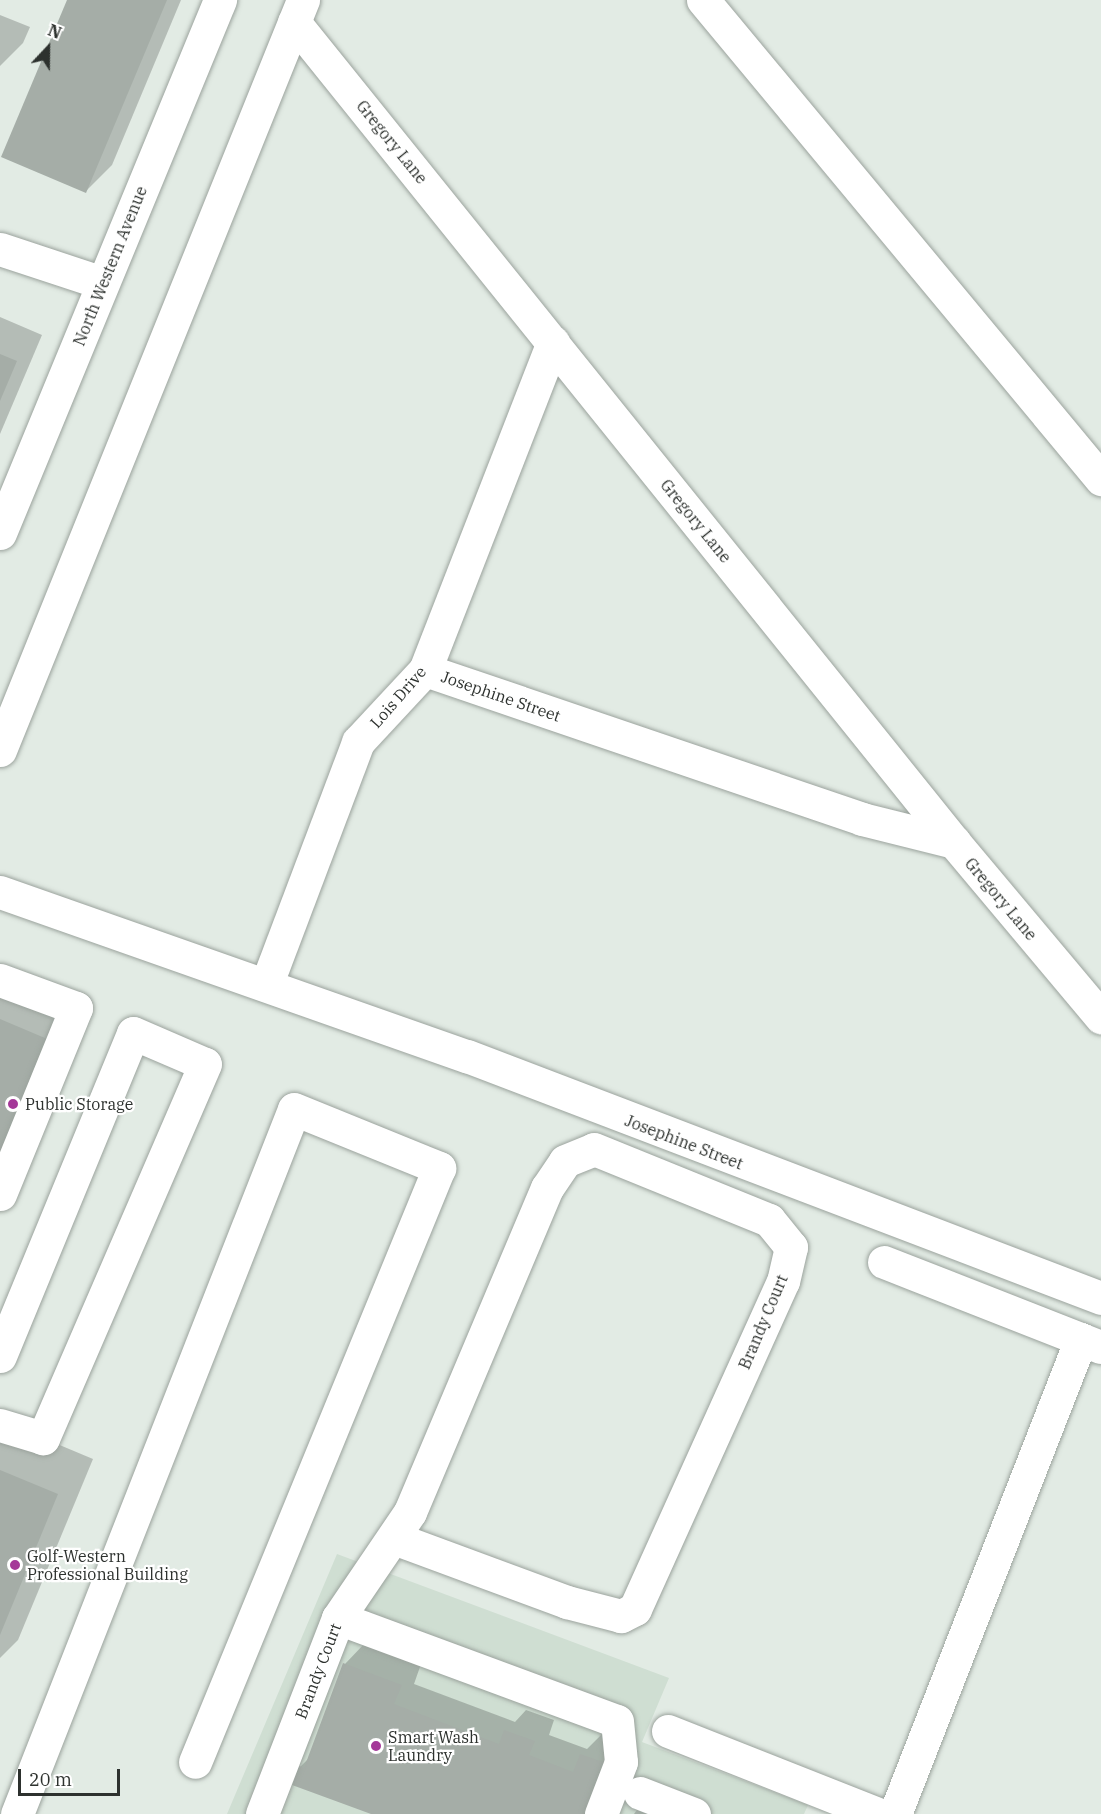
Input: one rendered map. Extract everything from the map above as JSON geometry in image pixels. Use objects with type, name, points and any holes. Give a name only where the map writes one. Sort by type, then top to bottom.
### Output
[{"type":"street","name":"North Western Avenue","points":[[0,533],[220,0]]},
{"type":"street","points":[[703,0],[1101,479]]},
{"type":"street","points":[[0,750],[299,11]]},
{"type":"street","name":"Gregory Lane","points":[[299,11],[554,342],[954,842],[1101,1017]]},
{"type":"street","points":[[0,249],[103,283]]},
{"type":"street","name":"Lois Drive","points":[[267,983],[358,742],[425,670],[554,342]]},
{"type":"street","name":"Josephine Street","points":[[425,670],[862,819],[954,842]]},
{"type":"street","name":"Josephine Street","points":[[0,892],[201,966],[267,983],[1101,1298]]},
{"type":"street","points":[[0,980],[76,1008],[0,1194]]},
{"type":"street","points":[[0,1356],[133,1033],[206,1064],[43,1438],[0,1425]]},
{"type":"street","points":[[17,1814],[294,1109],[439,1168],[195,1762]]},
{"type":"street","name":"Brandy Court","points":[[262,1814],[338,1618],[394,1538],[547,1188],[566,1161],[594,1149],[769,1220],[791,1247],[783,1281],[635,1609],[621,1616],[567,1602],[394,1538]]},
{"type":"street","points":[[884,1262],[1091,1343],[894,1814]]},
{"type":"street","points":[[338,1618],[617,1721],[621,1762],[601,1814]]},
{"type":"street","points":[[668,1731],[878,1814]]},
{"type":"street","points":[[640,1793],[694,1814]]},
{"type":"shaded area","points":[[337,1554],[669,1678],[642,1742],[808,1805],[804,1814],[227,1814]]},
{"type":"building","points":[[67,0],[167,0],[86,193],[1,157]]},
{"type":"building","points":[[0,354],[17,361],[0,401]]},
{"type":"building","name":"Public Storage","points":[[0,1019],[52,1041],[0,1167]]},
{"type":"building","name":"Golf-Western Professional Building","points":[[0,1470],[58,1494],[0,1635]]},
{"type":"building","points":[[343,1663],[402,1685],[394,1704],[499,1744],[504,1730],[535,1741],[529,1755],[573,1772],[580,1754],[603,1762],[597,1779],[603,1782],[591,1814],[371,1814],[292,1785],[299,1766],[304,1768]]},
{"type":"place","name":"Public Storage","points":[[13,1104]]},
{"type":"place","name":"Golf-Western Professional Building","points":[[15,1565]]},
{"type":"place","name":"Smart Wash Laundry","points":[[376,1746]]}]
